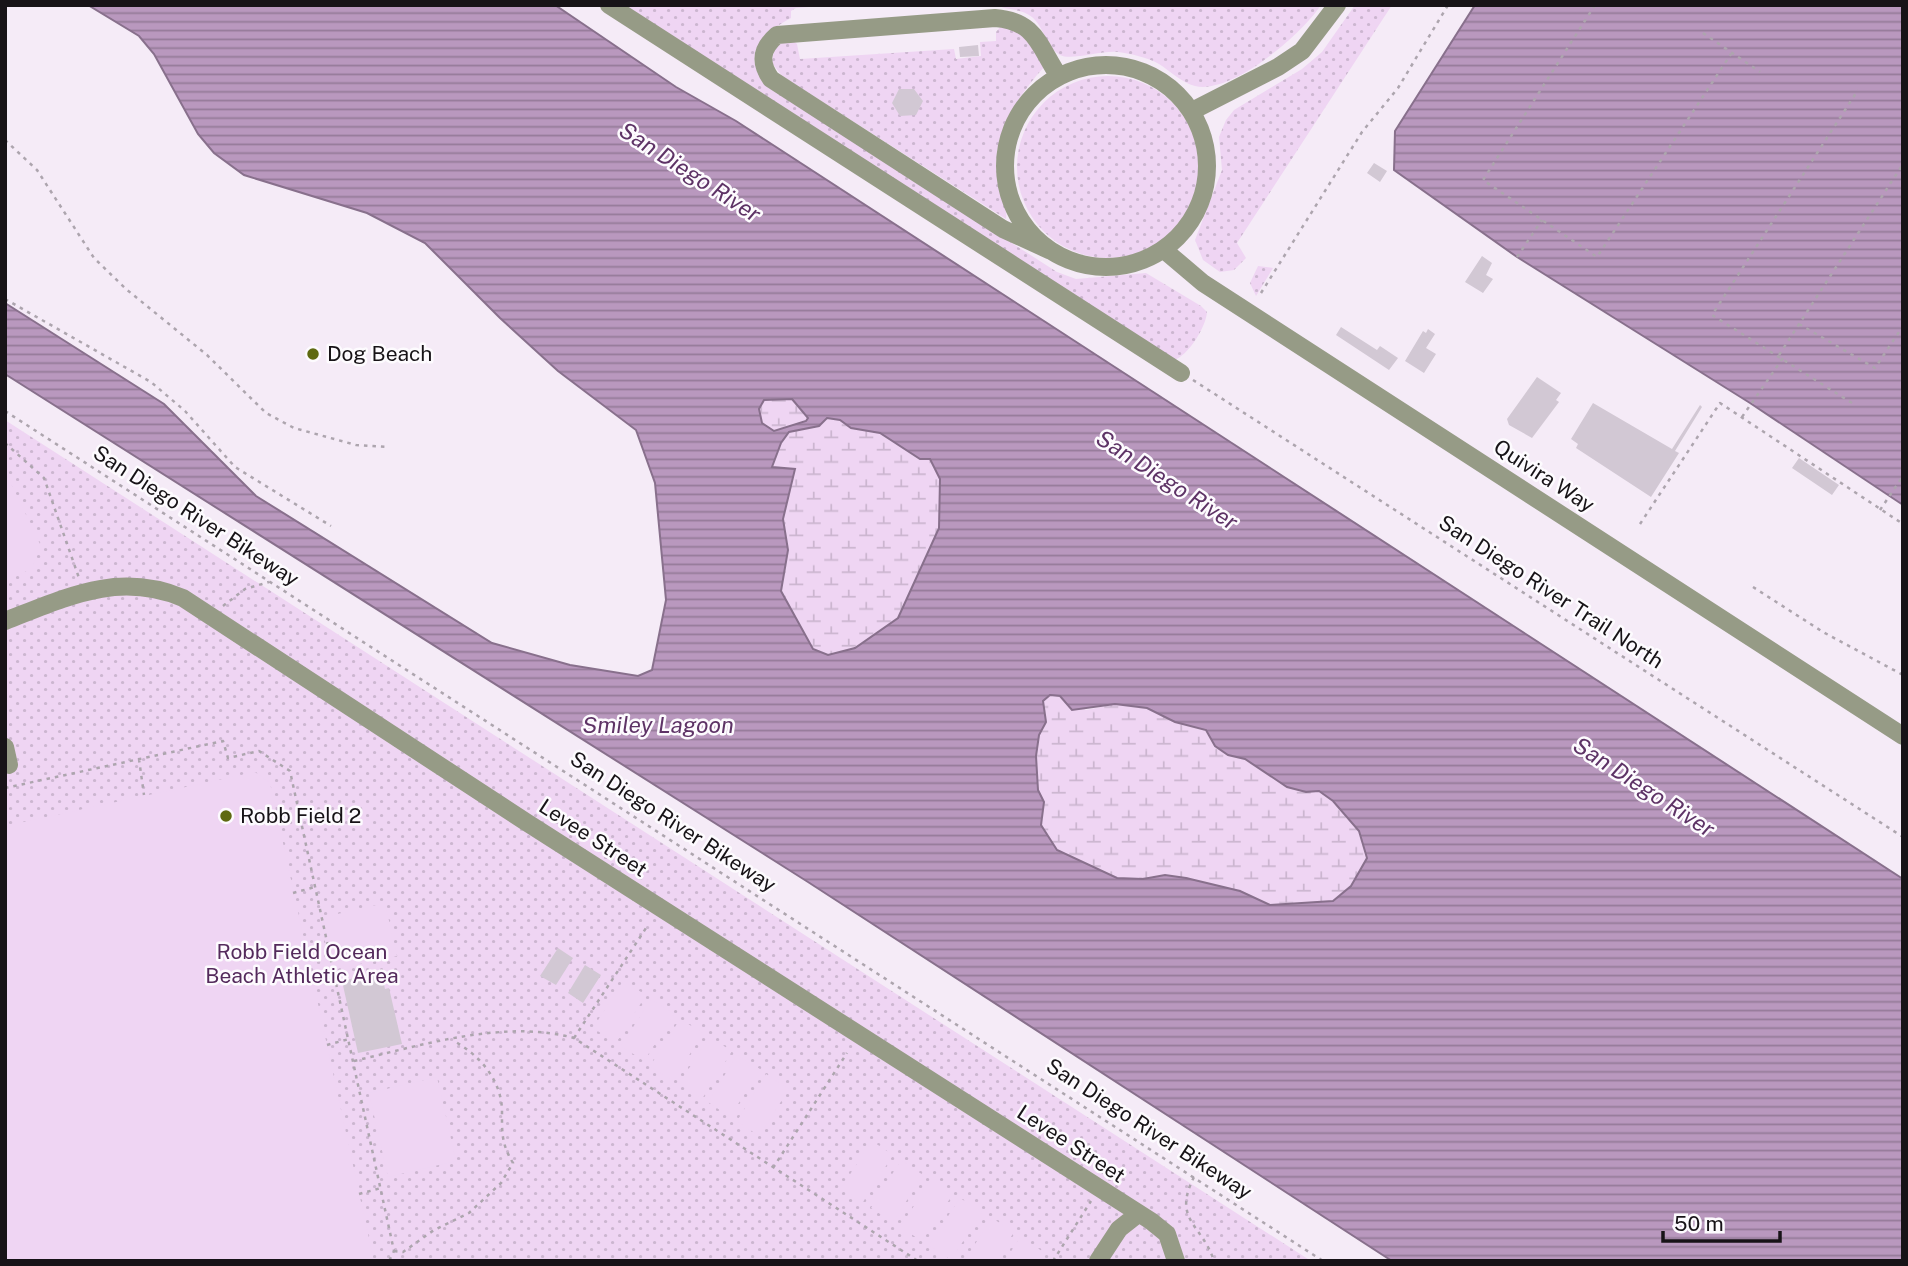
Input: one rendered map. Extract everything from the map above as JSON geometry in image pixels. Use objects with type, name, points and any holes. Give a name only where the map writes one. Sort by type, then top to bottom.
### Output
[{"type":"street","points":[[610,5],[1181,373]]},
{"type":"street","points":[[1192,111],[1278,68],[1302,51],[1337,5]]},
{"type":"street","points":[[1049,250],[1022,222],[1012,204],[1004,175],[1006,145],[1016,117],[1034,93],[1058,75],[1087,65],[1117,64],[1146,72],[1163,83],[1192,111],[1203,135],[1208,160],[1206,186],[1198,211],[1184,232],[1164,250],[1137,263],[1107,268],[1077,263],[1003,229],[771,79],[763,68],[763,54],[767,44],[777,35],[995,18],[1016,19],[1029,29],[1058,75]]},
{"type":"street","name":"Quivira Way","points":[[1164,250],[1203,283],[1903,736]]},
{"type":"street","name":"Levee Street","points":[[5,621],[84,592],[125,585],[156,587],[183,598],[1138,1214],[1167,1234],[1176,1261]]},
{"type":"street","points":[[5,747],[9,765]]},
{"type":"street","points":[[1098,1261],[1119,1229],[1138,1214]]},
{"type":"path","points":[[1261,293],[1362,132],[1403,79],[1448,5]]},
{"type":"path","points":[[1595,5],[1483,180],[1597,257],[1731,54]]},
{"type":"path","points":[[1703,33],[1760,72]]},
{"type":"path","points":[[1852,403],[1712,315],[1858,90]]},
{"type":"path","points":[[5,140],[37,170],[94,258],[207,355],[266,413],[294,428],[356,445],[388,447]]},
{"type":"path","points":[[1742,417],[1903,164]]},
{"type":"path","points":[[1517,257],[1542,220]]},
{"type":"path","points":[[5,299],[151,383],[186,411],[235,467],[331,526]]},
{"type":"path","points":[[1799,324],[1875,368],[1903,326]]},
{"type":"path","name":"San Diego River Trail North","points":[[1181,373],[1903,837]]},
{"type":"path","points":[[1640,524],[1720,403],[1903,524]]},
{"type":"path","name":"San Diego River Bikeway","points":[[5,411],[1322,1261]]},
{"type":"path","points":[[5,443],[44,478],[84,592]]},
{"type":"path","points":[[1880,510],[1903,476]]},
{"type":"path","points":[[215,618],[235,595],[269,582]]},
{"type":"path","points":[[1753,587],[1823,632],[1903,675]]},
{"type":"path","points":[[5,788],[222,741],[228,758],[259,751],[290,771],[394,1251],[389,1261]]},
{"type":"path","points":[[139,759],[144,795]]},
{"type":"path","points":[[293,893],[316,887]]},
{"type":"path","points":[[574,1038],[648,925]]},
{"type":"path","points":[[354,1061],[453,1040],[512,1031],[540,1030],[574,1038],[918,1261]]},
{"type":"path","points":[[327,1045],[349,1039]]},
{"type":"path","points":[[394,1251],[403,1252],[434,1230],[469,1213],[501,1183],[513,1163],[503,1146],[500,1128],[502,1109],[485,1063],[453,1040]]},
{"type":"path","points":[[773,1168],[847,1054]]},
{"type":"path","points":[[1194,1177],[1185,1195],[1186,1213],[1191,1224],[1201,1231],[1214,1261]]},
{"type":"path","points":[[359,1194],[381,1188]]},
{"type":"path","points":[[1053,1261],[1099,1189]]},
{"type":"green space","points":[[619,5],[836,5],[796,8],[791,11],[791,18],[763,38],[755,56],[755,66],[770,88],[1057,272],[1076,279],[1146,273],[1207,312],[1200,333],[1185,353],[1174,360]]},
{"type":"green space","points":[[997,5],[1321,5],[1283,46],[1265,60],[1228,81],[1210,86],[1195,86],[1181,80],[1159,64],[1134,55],[1111,52],[1071,57],[1060,55],[1051,47],[1032,17]]},
{"type":"green space","points":[[1355,5],[1392,5],[1237,243],[1246,258],[1234,270],[1220,272],[1203,260],[1195,240],[1222,170],[1219,137],[1226,120],[1234,110],[1302,69],[1322,52]]},
{"type":"green space","points":[[1001,26],[1024,33],[1044,67],[1017,102],[999,143],[997,173],[1006,219],[782,76],[772,63],[777,47],[792,40],[797,44],[800,59],[954,49],[956,59],[981,56],[980,42],[996,41],[996,32]]},
{"type":"green space","points":[[1108,76],[1143,83],[1173,102],[1192,132],[1199,167],[1192,202],[1173,232],[1143,251],[1108,258],[1073,251],[1043,232],[1024,202],[1017,167],[1024,132],[1043,102],[1073,83]]},
{"type":"green space","points":[[1258,266],[1273,268],[1256,296],[1250,283]]},
{"type":"green space","points":[[792,399],[809,418],[806,421],[774,431],[762,423],[759,409],[764,400]]},
{"type":"green space","points":[[828,418],[840,420],[851,428],[880,433],[930,459],[940,479],[941,495],[939,528],[898,618],[855,648],[828,655],[813,649],[781,591],[788,550],[783,519],[795,469],[772,468],[781,443],[789,432],[819,426]]},
{"type":"green space","name":"Robb Field Ocean Beach Athletic Area","points":[[5,420],[1311,1261],[5,1261]]},
{"type":"green space","points":[[5,471],[40,544],[32,569],[5,580]]},
{"type":"green space","points":[[1050,695],[1060,696],[1086,710],[1115,704],[1147,708],[1176,722],[1206,730],[1215,746],[1228,755],[1245,759],[1287,787],[1306,792],[1319,791],[1333,801],[1359,831],[1367,858],[1351,886],[1333,901],[1270,905],[1240,891],[1165,875],[1143,879],[1117,878],[1057,850],[1041,825],[1044,802],[1038,790],[1036,756],[1039,735],[1046,722],[1043,701]]},
{"type":"green space","points":[[255,772],[270,783],[373,1257],[370,1261],[5,1261],[5,826]]},
{"type":"green space","points":[[385,903],[397,956],[331,970],[320,918]]},
{"type":"green space","points":[[623,981],[646,995],[616,1043],[593,1028]]},
{"type":"green space","points":[[651,999],[674,1014],[644,1061],[621,1046]]},
{"type":"green space","points":[[680,1019],[703,1033],[673,1081],[650,1066]]},
{"type":"green space","points":[[709,1037],[732,1051],[702,1099],[679,1084]]},
{"type":"green space","points":[[737,1055],[760,1069],[730,1117],[708,1102]]},
{"type":"green space","points":[[766,1074],[789,1089],[759,1136],[737,1121]]},
{"type":"green space","points":[[437,1077],[456,1161],[388,1177],[369,1093]]},
{"type":"green space","points":[[872,1141],[893,1155],[863,1202],[841,1188]]},
{"type":"green space","points":[[901,1160],[923,1175],[893,1222],[871,1208]]},
{"type":"green space","points":[[931,1180],[953,1194],[922,1241],[900,1227]]},
{"type":"green space","points":[[960,1198],[982,1212],[951,1260],[929,1245]]},
{"type":"green space","points":[[992,1218],[1014,1232],[996,1261],[964,1261]]},
{"type":"green space","points":[[1020,1237],[1042,1251],[1036,1261],[1005,1261]]},
{"type":"water","points":[[88,5],[555,5],[676,87],[736,121],[1903,879],[1903,1261],[1392,1261],[808,882],[5,374],[5,303],[164,404],[256,496],[492,643],[570,665],[638,676],[652,670],[666,600],[655,483],[636,430],[558,371],[425,243],[367,213],[244,175],[214,153],[198,134],[154,54],[139,36]],"holes":[[[792,399],[808,418],[806,421],[774,431],[762,423],[759,409],[764,400]],[[827,418],[840,420],[851,428],[880,433],[920,459],[930,459],[940,479],[939,528],[898,618],[855,648],[828,655],[813,649],[781,591],[788,550],[783,519],[795,469],[772,467],[781,443],[789,432],[819,426]],[[1050,695],[1060,696],[1072,710],[1115,704],[1147,708],[1175,722],[1206,730],[1215,746],[1228,755],[1245,759],[1287,787],[1306,792],[1319,791],[1333,801],[1359,831],[1367,858],[1351,886],[1333,901],[1270,905],[1240,891],[1186,878],[1165,875],[1143,879],[1117,878],[1057,850],[1041,825],[1044,802],[1038,790],[1036,756],[1039,735],[1046,722],[1043,701]]]},
{"type":"water","points":[[1475,5],[1903,5],[1903,505],[1750,403],[1517,257],[1394,170],[1395,131]]},
{"type":"building","points":[[978,45],[979,56],[960,57],[959,47]]},
{"type":"building","points":[[899,89],[914,89],[923,101],[916,115],[900,116],[892,103]]},
{"type":"building","points":[[1374,163],[1387,171],[1380,182],[1367,173]]},
{"type":"building","points":[[1482,256],[1492,263],[1486,275],[1493,279],[1483,293],[1465,282]]},
{"type":"building","points":[[1341,327],[1377,350],[1380,346],[1398,358],[1389,370],[1336,335]]},
{"type":"building","points":[[1428,329],[1435,334],[1426,348],[1436,354],[1424,373],[1405,361],[1423,331],[1426,333]]},
{"type":"building","points":[[1537,377],[1561,393],[1556,400],[1559,402],[1532,438],[1509,425],[1507,419]]},
{"type":"building","points":[[1593,403],[1672,449],[1700,405],[1702,407],[1675,451],[1679,453],[1651,497],[1576,448],[1578,444],[1571,439]]},
{"type":"building","points":[[1799,458],[1839,485],[1832,495],[1792,468]]},
{"type":"building","points":[[558,948],[573,958],[556,985],[540,976]]},
{"type":"building","points":[[585,965],[601,975],[583,1003],[568,993]]},
{"type":"building","points":[[381,972],[385,989],[389,988],[402,1044],[358,1053],[342,981]]},
{"type":"place","name":"Dog Beach","points":[[313,354]]},
{"type":"place","name":"Robb Field 2","points":[[226,816]]},
{"type":"water label","name":"San Diego River","points":[[690,172]]},
{"type":"water label","name":"San Diego River","points":[[1167,480]]},
{"type":"water label","name":"Smiley Lagoon","points":[[658,725]]},
{"type":"water label","name":"San Diego River","points":[[1644,787]]}]
